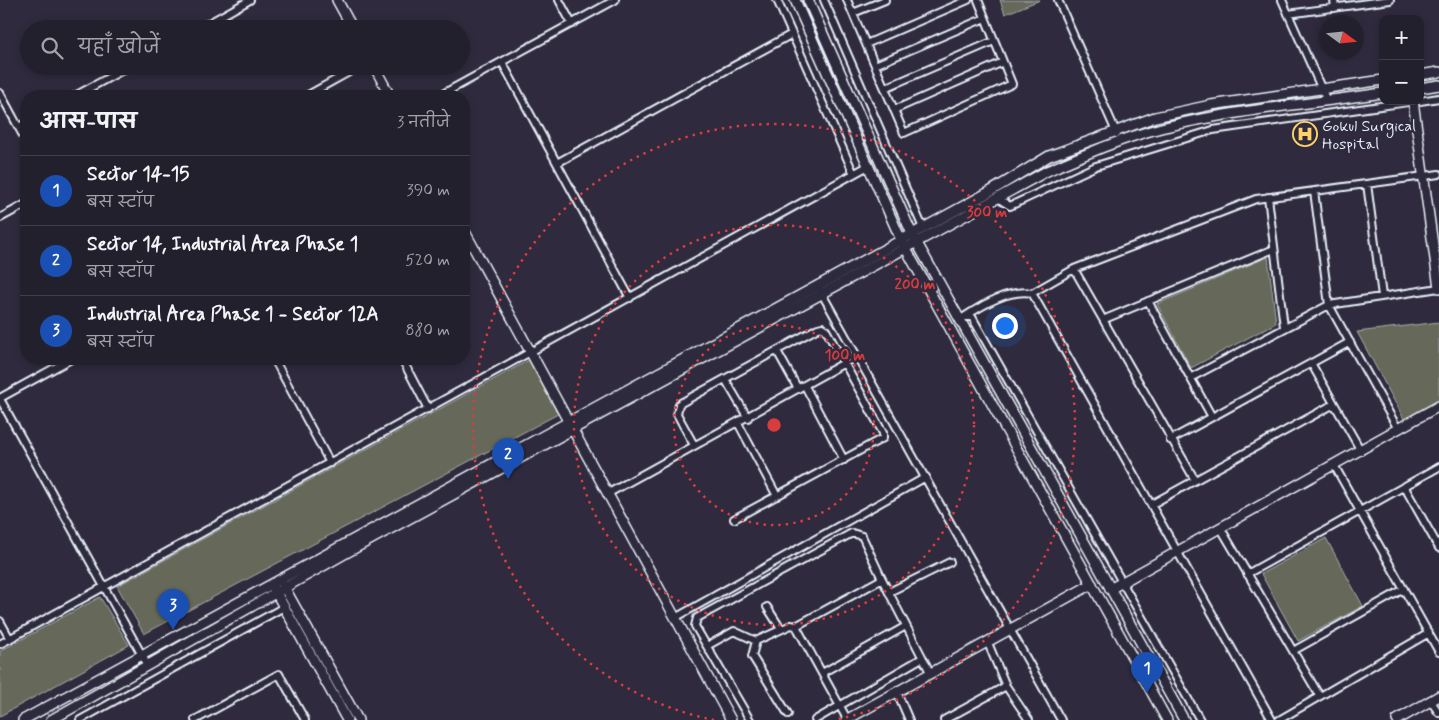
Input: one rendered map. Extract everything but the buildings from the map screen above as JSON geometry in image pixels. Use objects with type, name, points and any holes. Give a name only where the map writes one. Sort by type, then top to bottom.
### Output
[{"type":"street","points":[[214,20],[250,0]]},
{"type":"street","points":[[337,0],[348,20]]},
{"type":"street","points":[[559,0],[572,24]]},
{"type":"street","points":[[450,90],[616,0]]},
{"type":"street","points":[[777,0],[854,174]]},
{"type":"street","points":[[795,0],[903,243],[1167,720]]},
{"type":"street","points":[[808,0],[914,237],[962,317],[1184,720]]},
{"type":"street","points":[[824,0],[923,228]]},
{"type":"street","points":[[847,0],[904,133],[1012,84],[978,0]]},
{"type":"street","points":[[853,13],[885,0]]},
{"type":"street","points":[[866,44],[968,0]]},
{"type":"street","points":[[1058,0],[1120,141]]},
{"type":"street","points":[[1282,0],[1327,101]]},
{"type":"street","points":[[1334,0],[1335,8]]},
{"type":"street","points":[[1288,14],[1390,0]]},
{"type":"street","points":[[875,65],[985,18]]},
{"type":"street","points":[[557,163],[792,34]]},
{"type":"street","points":[[885,88],[994,41]]},
{"type":"street","points":[[502,62],[630,298]]},
{"type":"street","points":[[894,110],[1003,62]]},
{"type":"street","points":[[1424,74],[1439,72]]},
{"type":"street","points":[[86,90],[114,75]]},
{"type":"street","points":[[317,90],[344,75]]},
{"type":"street","points":[[379,75],[387,90]]},
{"type":"street","points":[[914,237],[923,228],[1048,156],[1155,116],[1212,104],[1379,81]]},
{"type":"street","points":[[1424,87],[1439,85]]},
{"type":"street","points":[[0,93],[19,127]]},
{"type":"street","points":[[51,720],[286,589],[570,426],[914,237],[999,198],[1047,171],[1120,141],[1160,128],[1211,117],[1379,94]]},
{"type":"street","points":[[1424,100],[1439,98]]},
{"type":"street","points":[[999,198],[1010,206],[1096,166],[1155,146],[1213,130],[1388,105]]},
{"type":"street","points":[[1192,377],[1329,305],[1439,288],[1423,176],[1416,105]]},
{"type":"street","points":[[0,644],[868,166]]},
{"type":"street","points":[[962,317],[1018,291],[1032,293],[1074,269],[1256,199],[1439,174]]},
{"type":"street","points":[[1367,184],[1382,296]]},
{"type":"street","points":[[1314,191],[1329,305],[1398,429]]},
{"type":"street","points":[[1268,197],[1284,327]]},
{"type":"street","points":[[0,218],[20,207]]},
{"type":"street","points":[[470,241],[732,720]]},
{"type":"street","points":[[1105,319],[1274,249]]},
{"type":"street","points":[[1074,269],[1105,319],[1170,440],[1195,480]]},
{"type":"street","points":[[820,289],[1061,720]]},
{"type":"street","points":[[1032,293],[1272,720]]},
{"type":"street","points":[[1148,301],[1192,377],[1212,417]]},
{"type":"street","points":[[962,317],[972,318],[1200,720]]},
{"type":"street","points":[[694,445],[677,414],[679,404],[822,327],[883,433],[883,438],[734,519]]},
{"type":"street","points":[[1170,440],[1350,342]]},
{"type":"street","points":[[778,350],[844,460]]},
{"type":"street","points":[[607,494],[694,445],[748,418],[857,356]]},
{"type":"street","points":[[1311,363],[1361,451]]},
{"type":"street","points":[[60,365],[0,398],[148,666]]},
{"type":"street","points":[[277,365],[330,463]]},
{"type":"street","points":[[405,365],[428,409]]},
{"type":"street","points":[[725,379],[748,418]]},
{"type":"street","points":[[1152,504],[1334,404]]},
{"type":"street","points":[[796,626],[840,705],[850,719],[1094,586],[1109,586],[1121,582],[1361,451],[1439,406]]},
{"type":"street","points":[[738,423],[777,496]]},
{"type":"street","points":[[23,720],[275,582],[570,426]]},
{"type":"street","points":[[1334,465],[1439,652]]},
{"type":"street","points":[[1246,574],[1439,467]]},
{"type":"street","points":[[675,618],[926,477]]},
{"type":"street","points":[[1404,486],[1439,548]]},
{"type":"street","points":[[1220,527],[1319,695]]},
{"type":"street","points":[[750,720],[695,626],[697,618],[852,533],[862,536],[931,674]]},
{"type":"street","points":[[889,592],[950,562]]},
{"type":"street","points":[[788,714],[752,656],[756,641],[791,625],[796,626],[882,579]]},
{"type":"street","points":[[275,582],[286,589],[358,720]]},
{"type":"street","points":[[275,582],[277,594],[347,720]]},
{"type":"street","points":[[1293,651],[1404,589]]},
{"type":"street","points":[[80,720],[284,607]]},
{"type":"street","points":[[767,607],[781,629]]},
{"type":"street","points":[[0,621],[10,639]]},
{"type":"street","points":[[822,674],[906,626]]},
{"type":"street","points":[[707,646],[734,631],[756,641]]},
{"type":"street","points":[[1279,720],[1319,695],[1429,633]]},
{"type":"street","points":[[988,643],[1006,686],[1029,720]]},
{"type":"street","points":[[815,720],[922,658]]},
{"type":"street","points":[[196,720],[279,674],[305,720]]},
{"type":"street","points":[[944,720],[1006,686]]},
{"type":"street","points":[[897,692],[909,720]]},
{"type":"street","points":[[1397,720],[1435,698],[1439,714]]},
{"type":"green space","points":[[1000,0],[1040,0],[1005,14]]},
{"type":"green space","points":[[1268,257],[1276,323],[1191,368],[1157,304]]},
{"type":"green space","points":[[1439,322],[1439,400],[1404,419],[1357,332]]},
{"type":"green space","points":[[529,360],[558,414],[144,634],[117,586]]},
{"type":"green space","points":[[1326,538],[1363,606],[1298,641],[1261,574]]},
{"type":"green space","points":[[100,597],[129,645],[0,716],[0,651]]},
{"type":"place","name":"Gokul Surgical Hospital","points":[[1305,134]]},
{"type":"place","name":"Sector 14, Industrial Area Phase 1","points":[[508,479]]},
{"type":"place","name":"Industrial Area Phase 1 - Sector 12A","points":[[173,630]]},
{"type":"place","name":"Sector 14-15","points":[[1147,693]]}]
